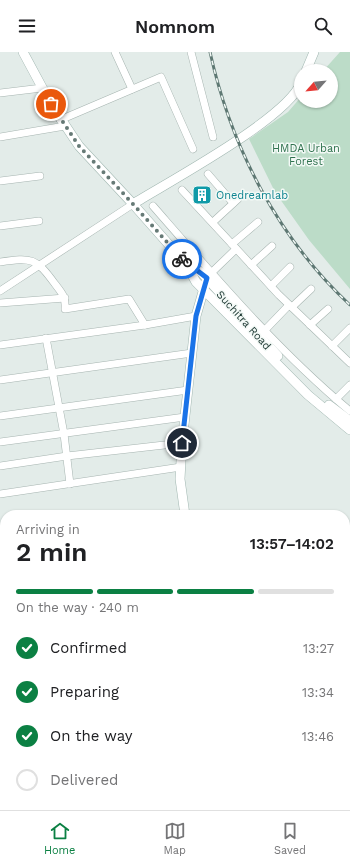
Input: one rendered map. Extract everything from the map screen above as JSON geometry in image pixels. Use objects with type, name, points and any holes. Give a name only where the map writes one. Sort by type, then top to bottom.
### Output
[{"type":"main road","points":[[23,52],[62,123],[79,146],[186,264]]},
{"type":"main road","points":[[309,64],[314,52]]},
{"type":"main road","points":[[133,204],[241,138],[280,108],[294,94]]},
{"type":"main road","name":"Suchitra Road","points":[[186,264],[209,275],[286,365],[309,388],[350,421]]},
{"type":"main road","name":"Suchitra Road","points":[[186,264],[192,276],[203,289],[308,395],[350,430]]},
{"type":"main road","points":[[184,510],[180,478],[182,443],[196,316],[203,289],[209,275]]},
{"type":"street","points":[[115,52],[132,89]]},
{"type":"street","points":[[191,52],[213,137]]},
{"type":"street","points":[[0,137],[62,123],[160,77],[193,149]]},
{"type":"street","points":[[0,93],[42,88]]},
{"type":"street","points":[[208,174],[236,201],[213,222]]},
{"type":"street","points":[[0,180],[40,176]]},
{"type":"street","points":[[182,190],[213,222],[270,286],[350,363]]},
{"type":"street","points":[[0,291],[133,204]]},
{"type":"street","points":[[153,206],[209,275],[292,359],[350,411]]},
{"type":"street","points":[[0,226],[39,221]]},
{"type":"street","points":[[209,275],[234,246],[258,222]]},
{"type":"street","points":[[251,265],[272,246]]},
{"type":"street","points":[[0,262],[22,258],[41,265],[66,298],[65,309],[129,299],[145,325]]},
{"type":"street","points":[[270,286],[290,267]]},
{"type":"street","points":[[265,330],[290,306],[311,289]]},
{"type":"street","points":[[0,303],[66,298]]},
{"type":"street","points":[[310,326],[328,309]]},
{"type":"street","points":[[0,345],[145,325],[196,316]]},
{"type":"street","points":[[332,346],[350,328]]},
{"type":"street","points":[[46,338],[64,434],[70,484]]},
{"type":"street","points":[[0,380],[192,353]]},
{"type":"street","points":[[336,399],[350,384]]},
{"type":"street","points":[[0,416],[188,390]]},
{"type":"street","points":[[0,442],[185,417]]},
{"type":"street","points":[[0,466],[66,456],[182,443]]},
{"type":"street","points":[[0,494],[181,467]]},
{"type":"green space","name":"HMDA Urban Forest","points":[[340,52],[350,52],[350,289],[309,240],[275,192],[249,139],[288,112],[294,105],[294,108],[338,108],[338,64],[329,64]]},
{"type":"railway","points":[[210,52],[219,87],[231,122],[261,189],[280,221],[301,251],[324,279],[350,305]]},
{"type":"way so far","points":[[51,104],[79,146],[182,259]]},
{"type":"place","name":"Onedreamlab","points":[[202,195]]},
{"type":"route","points":[[182,259],[186,264],[197,269],[207,278],[196,316],[182,443]]}]
